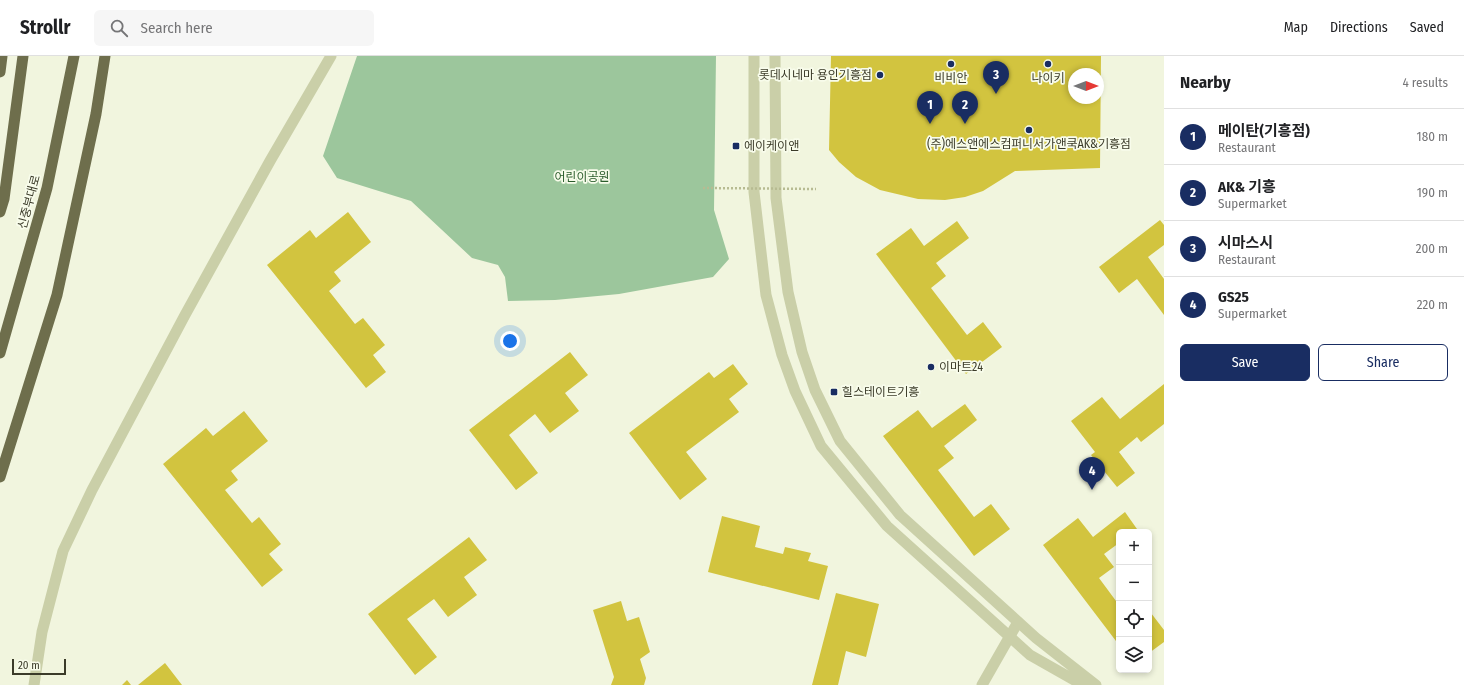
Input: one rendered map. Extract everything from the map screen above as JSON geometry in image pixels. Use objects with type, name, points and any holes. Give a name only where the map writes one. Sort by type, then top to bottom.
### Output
[{"type":"highway","points":[[0,72],[2,56]]},
{"type":"highway","points":[[0,212],[4,199],[23,56]]},
{"type":"highway","name":"신중부대로","points":[[0,352],[47,188],[74,56]]},
{"type":"highway","points":[[0,477],[57,295],[96,114],[105,56]]},
{"type":"street","points":[[34,685],[42,632],[63,551],[92,490],[185,315],[270,161],[331,56]]},
{"type":"street","points":[[754,56],[754,192],[766,295],[782,355],[795,391],[821,446],[887,526],[1030,655],[1083,685]]},
{"type":"street","points":[[775,56],[776,198],[788,292],[802,352],[815,390],[840,441],[900,515],[1018,622],[1096,685]]},
{"type":"street","points":[[982,685],[1018,622]]},
{"type":"path","points":[[703,188],[816,189]]},
{"type":"green space","name":"어린이공원","points":[[357,56],[716,56],[714,210],[729,259],[713,277],[619,294],[555,300],[508,301],[505,277],[498,265],[472,258],[411,201],[337,178],[323,156]]},
{"type":"building","points":[[831,56],[1101,56],[1101,68],[1068,68],[1068,104],[1101,104],[1100,168],[1015,171],[983,191],[965,197],[945,200],[918,199],[880,190],[856,177],[839,162],[829,150]]},
{"type":"building","points":[[348,212],[371,242],[334,272],[341,281],[329,291],[355,324],[363,318],[385,345],[373,355],[386,372],[366,388],[267,265],[310,230],[316,238]]},
{"type":"building","points":[[1160,220],[1164,225],[1164,245],[1148,257],[1164,279],[1164,315],[1137,279],[1119,293],[1099,267]]},
{"type":"building","points":[[957,221],[969,238],[936,263],[946,276],[931,288],[967,335],[983,322],[1002,347],[966,374],[876,254],[911,228],[924,246]]},
{"type":"building","points":[[570,352],[588,375],[565,393],[579,411],[550,433],[535,414],[509,435],[538,473],[516,490],[469,430]]},
{"type":"building","points":[[733,364],[748,384],[729,399],[739,412],[686,452],[707,479],[680,500],[629,433],[709,372],[714,378]]},
{"type":"building","points":[[1164,384],[1164,424],[1141,442],[1137,437],[1119,452],[1135,473],[1117,487],[1091,455],[1095,452],[1071,421],[1102,397],[1120,419]]},
{"type":"building","points":[[965,404],[977,420],[944,446],[954,458],[938,470],[974,517],[991,504],[1010,529],[974,556],[883,436],[918,410],[932,428]]},
{"type":"building","points":[[244,411],[268,441],[231,471],[238,480],[225,490],[252,523],[259,517],[281,544],[269,554],[283,570],[262,587],[163,464],[206,428],[213,436]]},
{"type":"building","points":[[1125,512],[1137,529],[1116,529],[1116,545],[1104,554],[1114,567],[1099,578],[1116,601],[1116,641],[1043,545],[1078,518],[1093,537]]},
{"type":"building","points":[[722,516],[760,526],[755,547],[783,554],[785,547],[811,553],[808,561],[828,566],[819,600],[708,572]]},
{"type":"building","points":[[469,537],[487,560],[464,577],[477,595],[448,617],[434,599],[407,619],[437,657],[415,675],[368,614]]},
{"type":"building","points":[[836,593],[879,604],[866,657],[846,651],[838,685],[812,685]]},
{"type":"building","points":[[621,601],[627,621],[639,617],[650,652],[640,659],[646,678],[644,685],[611,685],[614,677],[593,610]]},
{"type":"building","points":[[1152,614],[1164,630],[1164,642],[1152,651]]},
{"type":"building","points":[[165,663],[182,685],[138,685]]},
{"type":"building","points":[[127,680],[131,685],[122,685]]},
{"type":"place","name":"비비안","points":[[951,64]]},
{"type":"place","name":"나이키","points":[[1048,64]]},
{"type":"place","name":"롯데시네마 용인기흥점","points":[[880,75]]},
{"type":"place","name":"시마스시","points":[[996,94]]},
{"type":"place","name":"메이탄(기흥점)","points":[[930,124]]},
{"type":"place","name":"AK& 기흥","points":[[965,124]]},
{"type":"place","name":"(주)에스앤에스컴퍼니서가앤쿡AK&기흥점","points":[[1029,130]]},
{"type":"place","name":"에이케이앤","points":[[736,146]]},
{"type":"place","name":"이마트24","points":[[931,367]]},
{"type":"place","name":"힐스테이트기흥","points":[[834,392]]},
{"type":"place","name":"GS25","points":[[1092,490]]}]
